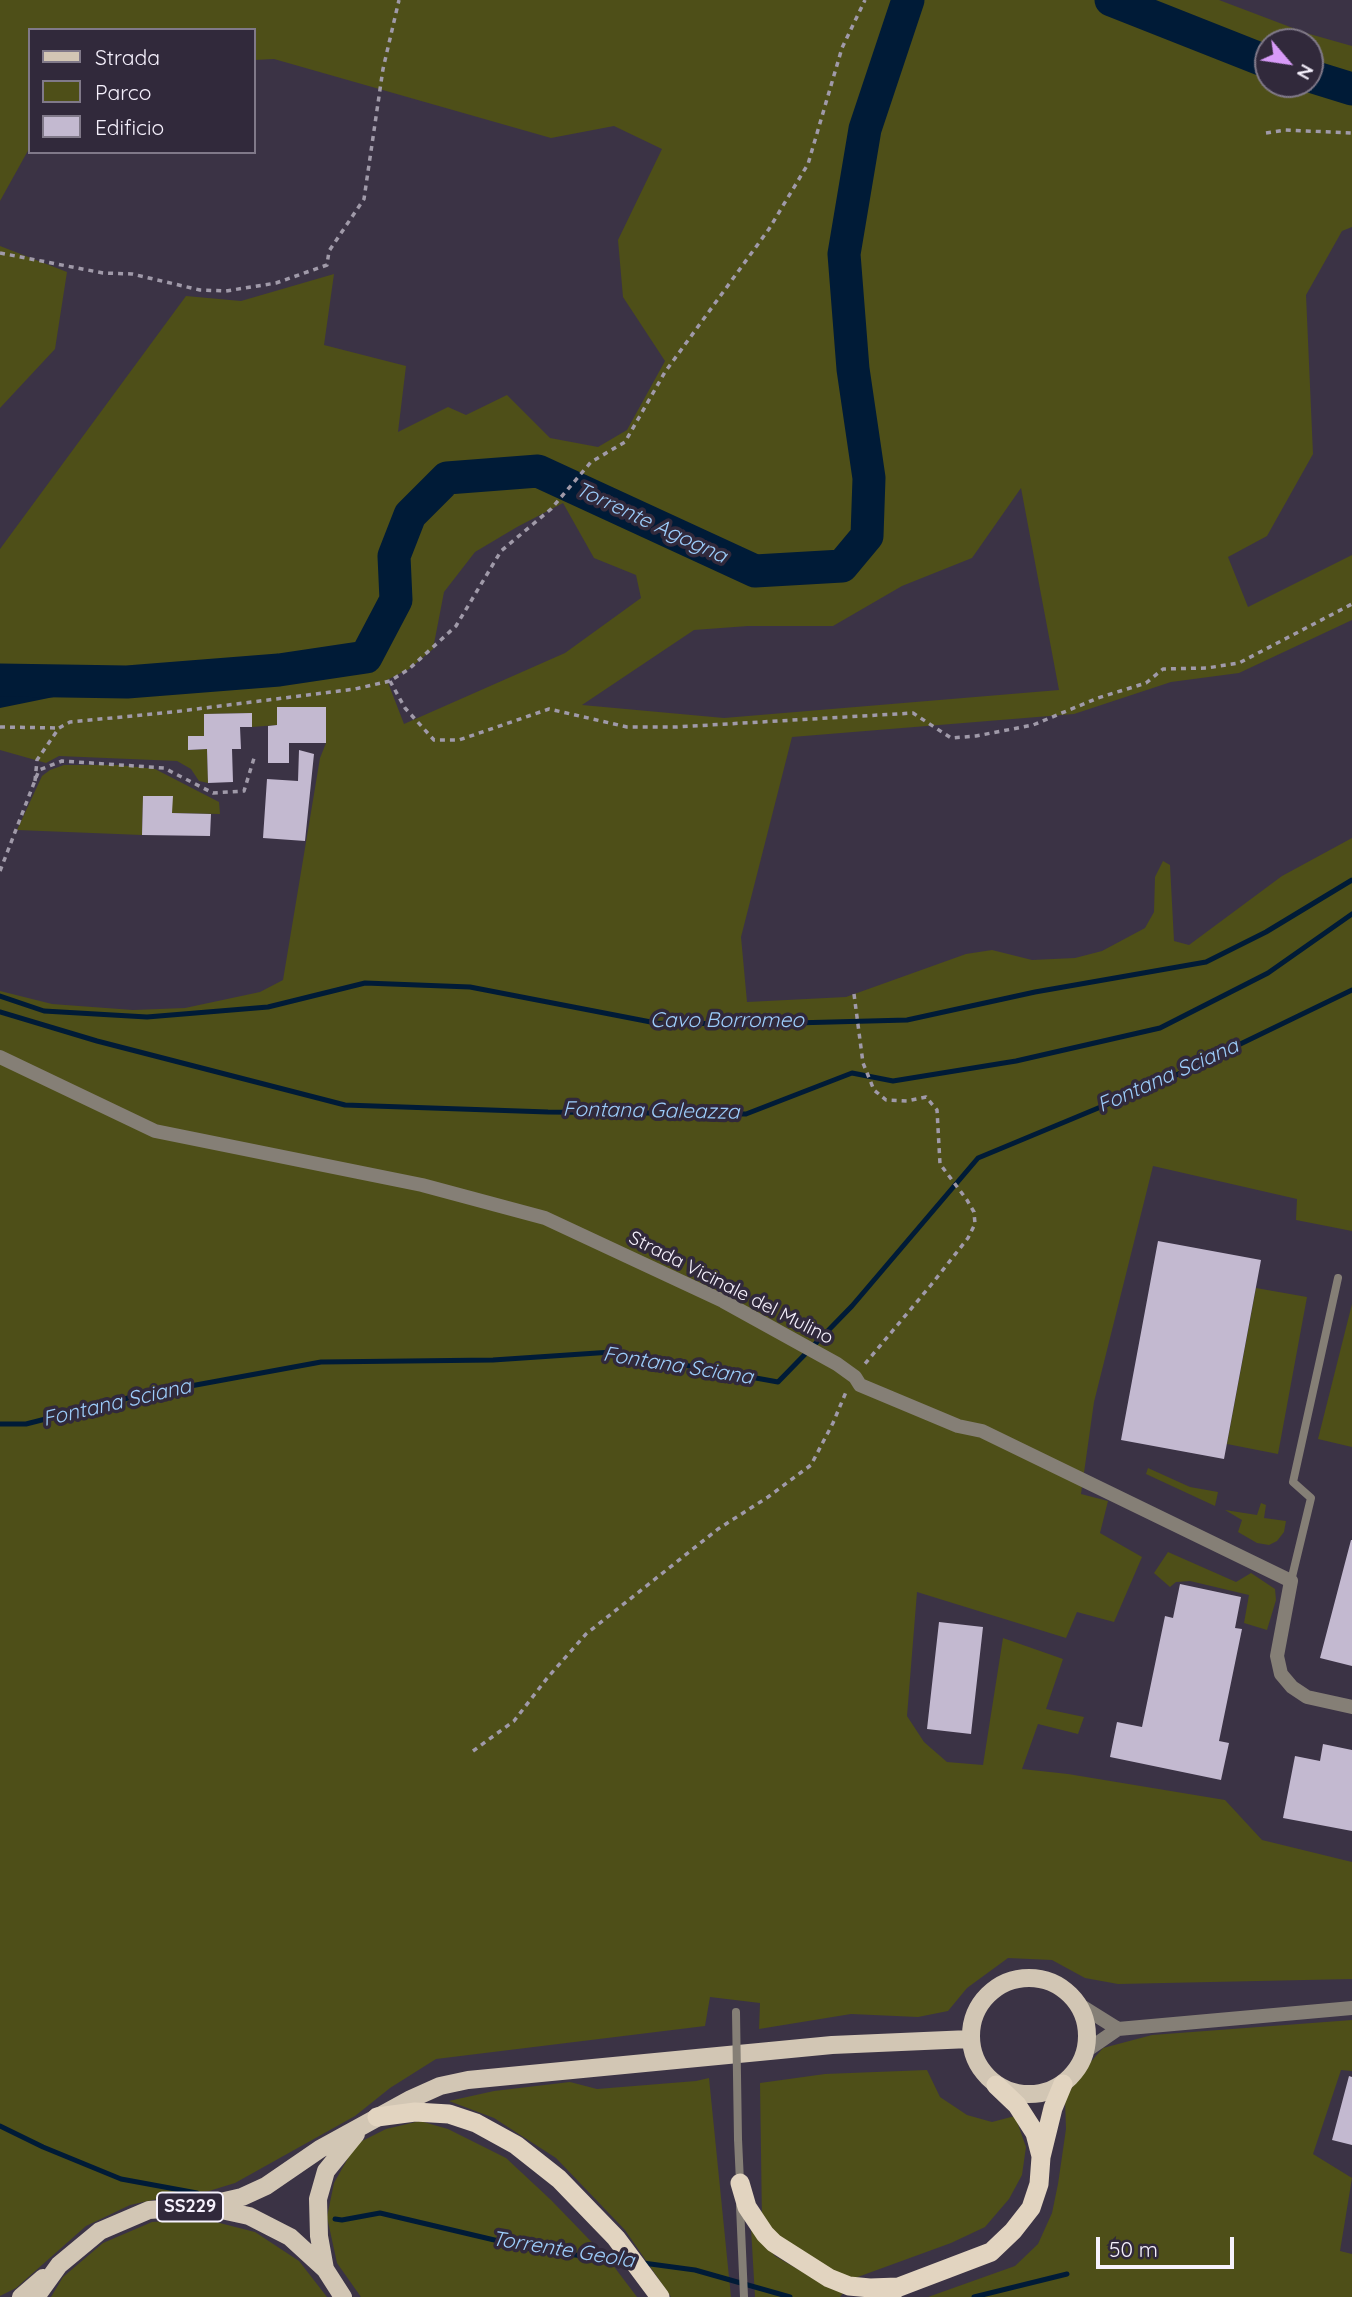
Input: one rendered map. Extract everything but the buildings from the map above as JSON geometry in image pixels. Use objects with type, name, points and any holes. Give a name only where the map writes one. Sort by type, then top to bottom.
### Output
[{"type":"highway","points":[[740,2183],[747,2207],[774,2243],[829,2278],[849,2286],[891,2292],[991,2252],[1013,2231],[1031,2208],[1039,2184],[1041,2157],[1053,2108],[1063,2084]]},
{"type":"highway","points":[[996,2085],[1017,2105],[1035,2133],[1041,2157]]},
{"type":"highway","points":[[370,2121],[415,2112],[449,2114],[476,2123],[516,2145],[559,2179],[617,2238],[660,2297]]},
{"type":"main road","points":[[1029,1977],[1048,1980],[1065,1990],[1078,2004],[1085,2018],[1086,2050],[1073,2074],[1063,2084],[1047,2092],[1030,2095],[1012,2093],[996,2085],[982,2073],[974,2057],[970,2039],[972,2020],[980,2003],[993,1989],[1010,1980],[1029,1977]]},
{"type":"main road","points":[[203,2206],[242,2197],[266,2186],[320,2149],[440,2086],[468,2080],[832,2045],[970,2039]]},
{"type":"main road","points":[[325,2269],[318,2224],[318,2199],[323,2180],[326,2171],[370,2121]]},
{"type":"main road","name":"SS229","points":[[21,2297],[100,2231],[149,2210],[203,2206],[248,2216],[290,2237],[325,2269],[343,2297]]},
{"type":"main road","name":"SS229","points":[[36,2297],[59,2265]]},
{"type":"street","name":"Strada Vicinale del Mulino","points":[[0,1056],[155,1131],[422,1185],[545,1218],[723,1301],[837,1364],[855,1377],[860,1385],[958,1426],[982,1431],[1292,1581]]},
{"type":"street","points":[[1292,1581],[1277,1656],[1281,1674],[1292,1687],[1307,1697],[1352,1707]]},
{"type":"street","points":[[1078,2004],[1118,2029]]},
{"type":"street","points":[[1086,2050],[1118,2029],[1352,2008]]},
{"type":"lane","points":[[1292,1581],[1311,1498],[1293,1482],[1338,1278]]},
{"type":"lane","points":[[736,2012],[744,2297]]},
{"type":"path","points":[[0,253],[103,273],[132,274],[200,290],[226,291],[276,283],[327,265],[329,251],[364,199],[383,69],[399,0]]},
{"type":"path","points":[[35,781],[37,760],[59,728],[70,722],[355,689],[390,681],[410,669],[456,626],[501,551],[551,509],[591,462],[625,442],[665,372],[769,229],[808,164],[842,48],[865,0]]},
{"type":"path","points":[[1266,133],[1285,130],[1352,133]]},
{"type":"path","points":[[390,681],[405,708],[434,740],[458,740],[549,709],[627,727],[676,727],[913,713],[951,738],[976,736],[1032,725],[1098,698],[1146,683],[1163,669],[1207,668],[1239,663],[1352,604]]},
{"type":"path","points":[[0,727],[59,728]]},
{"type":"path","points":[[0,871],[39,770],[62,761],[164,768],[213,793],[244,791],[255,755]]},
{"type":"path","points":[[473,1751],[514,1721],[586,1634],[718,1528],[768,1497],[811,1465],[855,1377],[968,1238],[975,1224],[974,1212],[940,1164],[937,1111],[926,1097],[907,1101],[886,1100],[874,1090],[863,1063],[854,994]]},
{"type":"green space","points":[[0,0],[1219,0],[1293,28],[1254,28],[1254,98],[1324,98],[1324,38],[1352,46],[1352,227],[1342,231],[1306,295],[1313,454],[1267,536],[1228,557],[1248,607],[1352,555],[1352,620],[1239,673],[1171,682],[1074,714],[792,737],[741,937],[747,1002],[846,997],[966,954],[992,950],[1032,960],[1075,958],[1102,951],[1145,928],[1154,912],[1155,877],[1163,861],[1170,865],[1174,941],[1189,945],[1282,876],[1352,838],[1352,1231],[1296,1220],[1297,1199],[1153,1166],[1094,1402],[1081,1494],[1108,1501],[1100,1533],[1142,1557],[1114,1622],[1077,1612],[1066,1638],[917,1592],[907,1716],[924,1742],[947,1762],[983,1765],[1003,1638],[1063,1659],[1046,1709],[1084,1717],[1078,1734],[1038,1724],[1022,1769],[1225,1800],[1262,1840],[1352,1862],[1352,1979],[1118,1984],[1085,1978],[1052,1960],[1008,1958],[967,1988],[948,2011],[918,2017],[851,2014],[759,2029],[760,2003],[710,1997],[705,2026],[436,2059],[390,2088],[355,2116],[235,2183],[209,2191],[184,2193],[130,2205],[86,2226],[16,2288],[0,2296],[0,991],[52,1004],[133,1010],[185,1008],[260,992],[283,980],[320,758],[326,743],[326,707],[277,707],[277,725],[252,727],[251,713],[204,714],[204,736],[188,736],[189,750],[207,749],[208,783],[199,781],[191,769],[177,761],[59,756],[46,763],[0,750],[0,549],[186,296],[241,301],[334,274],[324,345],[406,366],[398,432],[448,407],[466,415],[507,395],[550,438],[598,447],[627,430],[665,361],[623,297],[618,240],[662,149],[614,126],[551,138],[274,59],[256,60],[256,28],[28,28],[28,151],[0,201]],"holes":[[[1021,488],[1059,690],[724,718],[582,705],[694,630],[748,626],[833,626],[902,586],[972,558]],[[563,503],[594,558],[636,575],[641,598],[565,653],[404,724],[387,680],[409,669],[433,649],[444,592],[475,552]]]},
{"type":"green space","points":[[0,246],[67,272],[55,349],[0,408]]},
{"type":"green space","points":[[64,765],[119,765],[155,769],[219,802],[220,814],[172,813],[172,796],[143,796],[142,835],[17,830],[42,776]]},
{"type":"green space","points":[[1256,1288],[1307,1297],[1278,1454],[1227,1444]]},
{"type":"green space","points":[[1352,1304],[1352,1447],[1318,1439]]},
{"type":"green space","points":[[1148,1468],[1190,1487],[1218,1492],[1215,1506],[1146,1474]]},
{"type":"green space","points":[[1261,1503],[1266,1505],[1264,1518],[1286,1521],[1284,1532],[1277,1541],[1269,1545],[1257,1543],[1238,1532],[1242,1520],[1225,1510],[1257,1515]]},
{"type":"green space","points":[[1168,1552],[1236,1582],[1251,1573],[1275,1589],[1276,1600],[1267,1630],[1244,1623],[1249,1595],[1190,1581],[1176,1582],[1170,1587],[1154,1573]]},
{"type":"green space","points":[[1352,2020],[1352,2071],[1341,2070],[1313,2154],[1352,2178],[1340,2251],[1352,2254],[1352,2297],[928,2297],[1015,2266],[1038,2244],[1052,2213],[1058,2184],[1066,2129],[1065,2099],[1081,2073],[1103,2048],[1152,2035]]},
{"type":"green space","points":[[927,2070],[940,2097],[967,2115],[992,2122],[1015,2116],[1026,2147],[1022,2175],[1009,2199],[985,2227],[951,2243],[844,2282],[809,2260],[762,2222],[760,2083],[825,2074]]},
{"type":"green space","points":[[709,2078],[731,2297],[671,2297],[625,2230],[556,2158],[494,2118],[449,2101],[494,2091],[570,2082],[597,2089]]},
{"type":"green space","points":[[420,2121],[448,2129],[506,2158],[609,2260],[637,2297],[361,2297],[337,2263],[327,2217],[334,2183],[356,2144],[386,2129]]},
{"type":"green space","points":[[204,2219],[255,2232],[299,2261],[327,2297],[51,2297],[63,2277],[103,2243],[152,2222]]},
{"type":"green space","points":[[751,2228],[775,2256],[832,2289],[845,2291],[840,2297],[755,2297]]},
{"type":"water","points":[[0,671],[55,675],[127,682],[0,708]]},
{"type":"waterway","name":"Torrente Agogna","points":[[0,680],[127,682],[279,670],[366,657],[396,600],[394,556],[410,515],[447,478],[538,471],[755,571],[842,566],[867,536],[869,478],[853,369],[844,254],[865,129],[908,0]]},
{"type":"waterway","name":"Torrente Agogna","points":[[1111,0],[1254,56]]},
{"type":"waterway","name":"Torrente Agogna","points":[[1324,80],[1352,89]]},
{"type":"waterway","name":"Cavo Borromeo","points":[[0,996],[44,1011],[147,1017],[268,1007],[365,983],[470,987],[656,1023],[756,1024],[907,1020],[1035,992],[1206,962],[1266,932],[1352,880]]},
{"type":"waterway","name":"Fontana Galeazza","points":[[0,1012],[97,1041],[345,1105],[548,1112],[746,1114],[852,1073],[893,1081],[1016,1061],[1160,1028],[1268,973],[1352,914]]},
{"type":"waterway","name":"Fontana Sciana","points":[[0,1424],[26,1424],[136,1396],[321,1362],[493,1360],[612,1352],[778,1382],[852,1306],[978,1158],[1168,1079],[1352,990]]},
{"type":"waterway","name":"Torrente Geola","points":[[0,2126],[121,2179],[197,2193]]},
{"type":"waterway","name":"Torrente Geola","points":[[335,2219],[380,2213],[541,2251],[627,2261]]},
{"type":"waterway","name":"Torrente Geola","points":[[643,2263],[695,2270],[790,2297]]},
{"type":"waterway","name":"Torrente Geola","points":[[974,2297],[1067,2274]]}]
